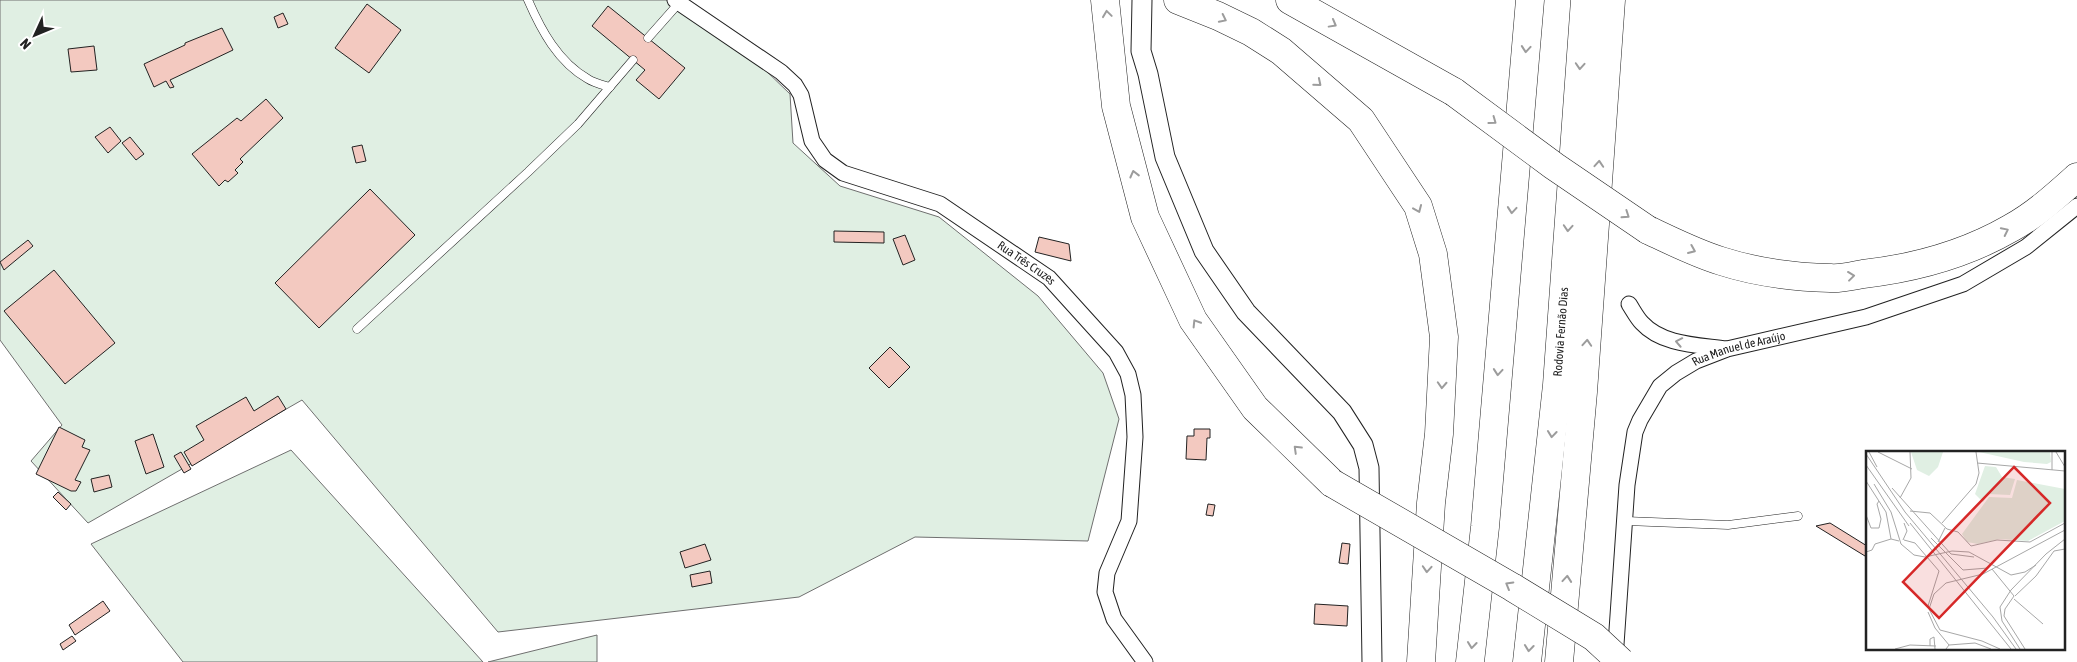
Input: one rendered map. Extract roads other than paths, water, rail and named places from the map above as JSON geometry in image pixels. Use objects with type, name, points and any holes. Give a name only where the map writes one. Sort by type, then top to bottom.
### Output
[{"type":"highway","points":[[1105,0],[1116,106],[1145,217],[1193,320],[1255,408],[1332,483],[1578,627],[1594,637],[1621,662]]},
{"type":"highway","points":[[1178,0],[1251,32],[1281,51],[1361,120],[1418,206],[1433,254],[1444,337],[1439,434],[1431,503],[1421,662]]},
{"type":"highway","points":[[1290,0],[1454,92],[1554,166],[1648,230],[1692,251],[1730,264],[1789,275],[1831,279],[1900,270],[1956,254],[2012,228],[2052,199],[2077,177]]},
{"type":"highway","points":[[1470,662],[1485,527],[1530,0]]},
{"type":"highway","name":"Rodovia Fernão Dias","points":[[1527,662],[1557,386],[1585,0]]},
{"type":"highway","points":[[1559,662],[1583,392],[1611,0]]},
{"type":"street","points":[[1142,0],[1141,51],[1148,74],[1165,157],[1204,251],[1246,312],[1342,412],[1363,445],[1368,468],[1372,662]]},
{"type":"street","name":"Rua Três Cruzes","points":[[677,2],[782,72],[795,85],[801,95],[812,141],[825,160],[843,173],[940,204],[1049,278],[1116,352],[1128,374],[1133,394],[1135,437],[1129,521],[1107,573],[1105,592],[1114,619],[1146,662]]},
{"type":"street","name":"Rua Manuel de Araújo","points":[[1614,662],[1628,485],[1635,432],[1660,386],[1696,361],[1727,349],[1866,317],[1963,284],[2026,247],[2077,206]]},
{"type":"street","points":[[1629,304],[1641,323],[1655,334],[1672,340],[1727,349]]},
{"type":"lane","points":[[528,0],[550,43],[568,64],[588,79],[610,87]]},
{"type":"lane","points":[[648,38],[677,2]]},
{"type":"lane","points":[[356,329],[578,124],[633,60]]},
{"type":"lane","points":[[1626,521],[1728,525],[1798,516]]}]
